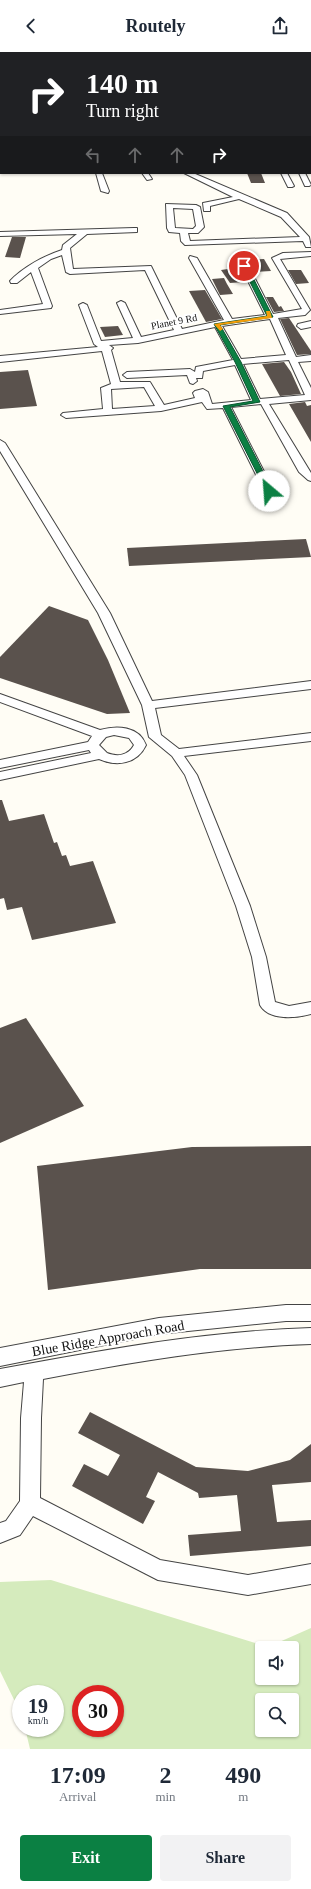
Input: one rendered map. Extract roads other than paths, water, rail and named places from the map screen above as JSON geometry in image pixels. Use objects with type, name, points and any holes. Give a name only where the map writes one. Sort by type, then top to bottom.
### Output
[{"type":"street","points":[[99,174],[106,191]]},
{"type":"street","points":[[189,174],[284,215],[306,236],[311,252]]},
{"type":"street","points":[[284,174],[290,186]]},
{"type":"street","points":[[301,177],[307,185]]},
{"type":"street","points":[[207,209],[206,205],[240,197]]},
{"type":"street","points":[[169,206],[196,207],[200,227],[195,231],[184,231],[172,230],[169,206]]},
{"type":"street","points":[[0,234],[134,230]]},
{"type":"street","points":[[184,231],[185,241],[188,243],[306,236]]},
{"type":"street","points":[[85,232],[66,247],[65,251],[70,272],[148,268],[180,331]]},
{"type":"street","points":[[14,281],[33,266],[48,257],[65,251]]},
{"type":"street","name":"Planet 9 Rd","points":[[0,360],[106,349],[117,345],[132,345],[137,343],[138,340],[217,324],[302,313],[306,311],[276,258],[283,255],[311,252]]},
{"type":"street","points":[[193,258],[229,322]]},
{"type":"street","points":[[66,415],[161,408],[200,400],[201,393],[210,406],[226,406],[311,397],[272,317],[241,259]]},
{"type":"street","points":[[0,312],[48,306],[33,266]]},
{"type":"street","points":[[121,303],[138,340]]},
{"type":"street","points":[[83,305],[98,344],[117,345]]},
{"type":"street","points":[[217,324],[260,402],[304,472],[311,478]]},
{"type":"street","points":[[301,326],[311,324]]},
{"type":"street","points":[[106,349],[116,385]]},
{"type":"street","points":[[113,376],[190,372],[196,378],[199,369],[238,362],[311,358]]},
{"type":"street","points":[[108,412],[106,388],[116,385],[147,384],[161,408]]},
{"type":"street","points":[[226,406],[269,491]]},
{"type":"street","points":[[0,444],[104,613],[148,705],[155,737],[176,753],[191,775],[244,906],[259,957],[268,1005],[275,1010],[298,1011],[311,1008]]},
{"type":"street","points":[[148,705],[311,685]]},
{"type":"street","points":[[0,698],[97,744],[114,759],[129,757],[139,749],[140,745],[139,740],[135,736],[122,731],[107,732],[97,744],[0,776]]},
{"type":"street","points":[[0,708],[97,744]]},
{"type":"street","points":[[139,740],[155,737]]},
{"type":"street","points":[[176,753],[311,737]]},
{"type":"street","points":[[0,764],[97,744]]},
{"type":"street","name":"Blue Ridge Approach Road","points":[[0,1357],[158,1326],[311,1313]]},
{"type":"street","points":[[263,1316],[264,1337]]},
{"type":"street","name":"Blue Ridge Approach Road","points":[[0,1378],[178,1346],[264,1337],[311,1336]]},
{"type":"street","points":[[0,1533],[12,1528],[30,1504],[31,1418],[34,1372]]},
{"type":"street","points":[[30,1504],[158,1570],[248,1585],[311,1574]]}]
